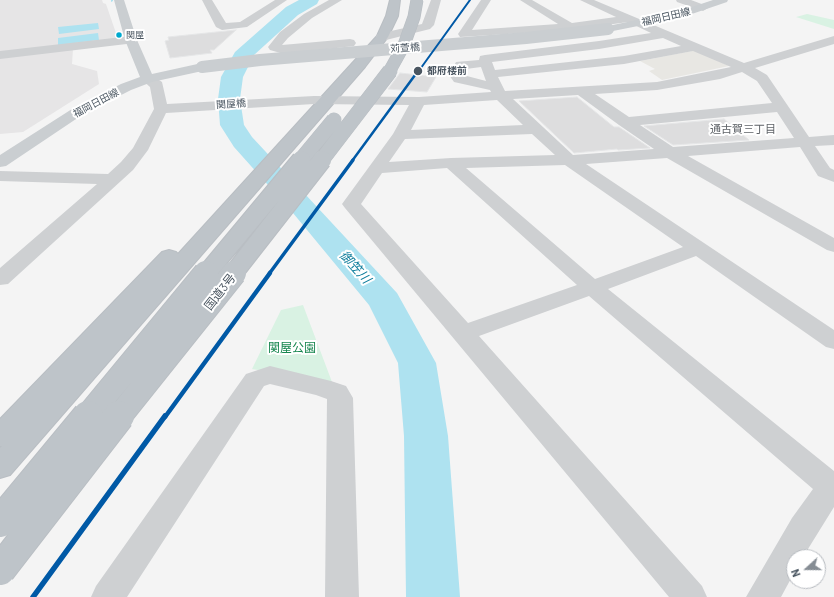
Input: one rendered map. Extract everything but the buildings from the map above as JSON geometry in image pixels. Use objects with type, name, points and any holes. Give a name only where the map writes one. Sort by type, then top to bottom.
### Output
[{"type":"highway","points":[[0,436],[225,206],[306,118],[371,40],[381,24],[388,0]]},
{"type":"highway","points":[[321,100],[382,37],[392,16],[395,0]]},
{"type":"highway","name":"国道3号","points":[[0,522],[366,82],[388,48],[401,17],[405,0]]},
{"type":"highway","name":"国道3号","points":[[0,570],[129,404],[226,284],[386,77],[404,45],[414,17],[417,0]]},
{"type":"highway","points":[[0,468],[225,206]]},
{"type":"main road","points":[[119,0],[131,40],[148,79]]},
{"type":"main road","name":"福岡日田線","points":[[608,28],[633,21],[703,8],[723,0]]},
{"type":"main road","name":"苅萱橋","points":[[202,68],[260,60],[526,38],[608,28]]},
{"type":"main road","name":"福岡日田線","points":[[0,162],[77,112],[101,99],[148,79],[202,68]]},
{"type":"street","points":[[207,0],[222,27],[243,25],[280,1]]},
{"type":"street","points":[[337,0],[308,16],[284,35],[274,47],[284,50],[350,43]]},
{"type":"street","points":[[382,37],[426,27],[436,0]]},
{"type":"street","points":[[486,0],[464,34],[633,21]]},
{"type":"street","points":[[525,0],[570,27]]},
{"type":"street","points":[[585,0],[663,34],[748,68],[762,78],[824,172],[834,177]]},
{"type":"street","points":[[681,0],[703,8]]},
{"type":"street","points":[[663,34],[599,46],[485,60],[493,80],[534,129],[569,160],[834,341]]},
{"type":"street","points":[[0,55],[131,40]]},
{"type":"street","points":[[493,80],[582,91],[681,83],[748,68],[832,42]]},
{"type":"street","points":[[493,80],[624,60],[695,47]]},
{"type":"street","points":[[0,279],[127,166],[140,150],[160,109],[157,85],[148,79]]},
{"type":"street","name":"関屋橋","points":[[160,109],[255,102],[321,100],[419,101],[493,80]]},
{"type":"street","points":[[582,91],[624,122],[669,152],[834,246]]},
{"type":"street","points":[[419,101],[400,135],[351,204],[464,333],[690,597]]},
{"type":"street","points":[[624,122],[780,107]]},
{"type":"street","points":[[400,135],[534,129]]},
{"type":"street","points":[[378,168],[451,163],[569,160],[834,140]]},
{"type":"street","points":[[451,163],[592,287],[808,469],[833,485],[803,527],[763,597]]},
{"type":"street","points":[[0,176],[112,179]]},
{"type":"street","points":[[464,333],[698,249]]},
{"type":"street","points":[[108,597],[255,380],[263,376],[270,375],[322,387],[337,393],[340,398],[342,597]]},
{"type":"shaded area","points":[[0,0],[102,0],[103,3],[106,4],[118,39],[0,53]]},
{"type":"shaded area","points":[[73,49],[72,64],[97,71],[99,84],[23,132],[0,134],[0,58]]},
{"type":"shaded area","points":[[697,51],[729,66],[662,80],[649,71],[655,69],[640,61]]},
{"type":"green space","points":[[807,14],[834,20],[834,29],[796,17]]},
{"type":"green space","name":"関屋公園","points":[[303,305],[332,382],[252,369],[281,310]]},
{"type":"water","points":[[98,23],[99,29],[59,34],[58,27]]},
{"type":"water","points":[[98,33],[99,40],[58,45],[58,38]]},
{"type":"waterway","name":"御笠川","points":[[311,0],[292,11],[245,52],[232,77],[229,99],[232,125],[243,142],[303,207],[385,301],[417,363],[426,436],[433,597]]},
{"type":"transit line","points":[[33,597],[470,0]]},
{"type":"place","name":"関屋","points":[[119,35]]},
{"type":"place","name":"都府楼前","points":[[418,71]]},
{"type":"district","name":"通古賀三丁目","points":[[743,129]]}]
